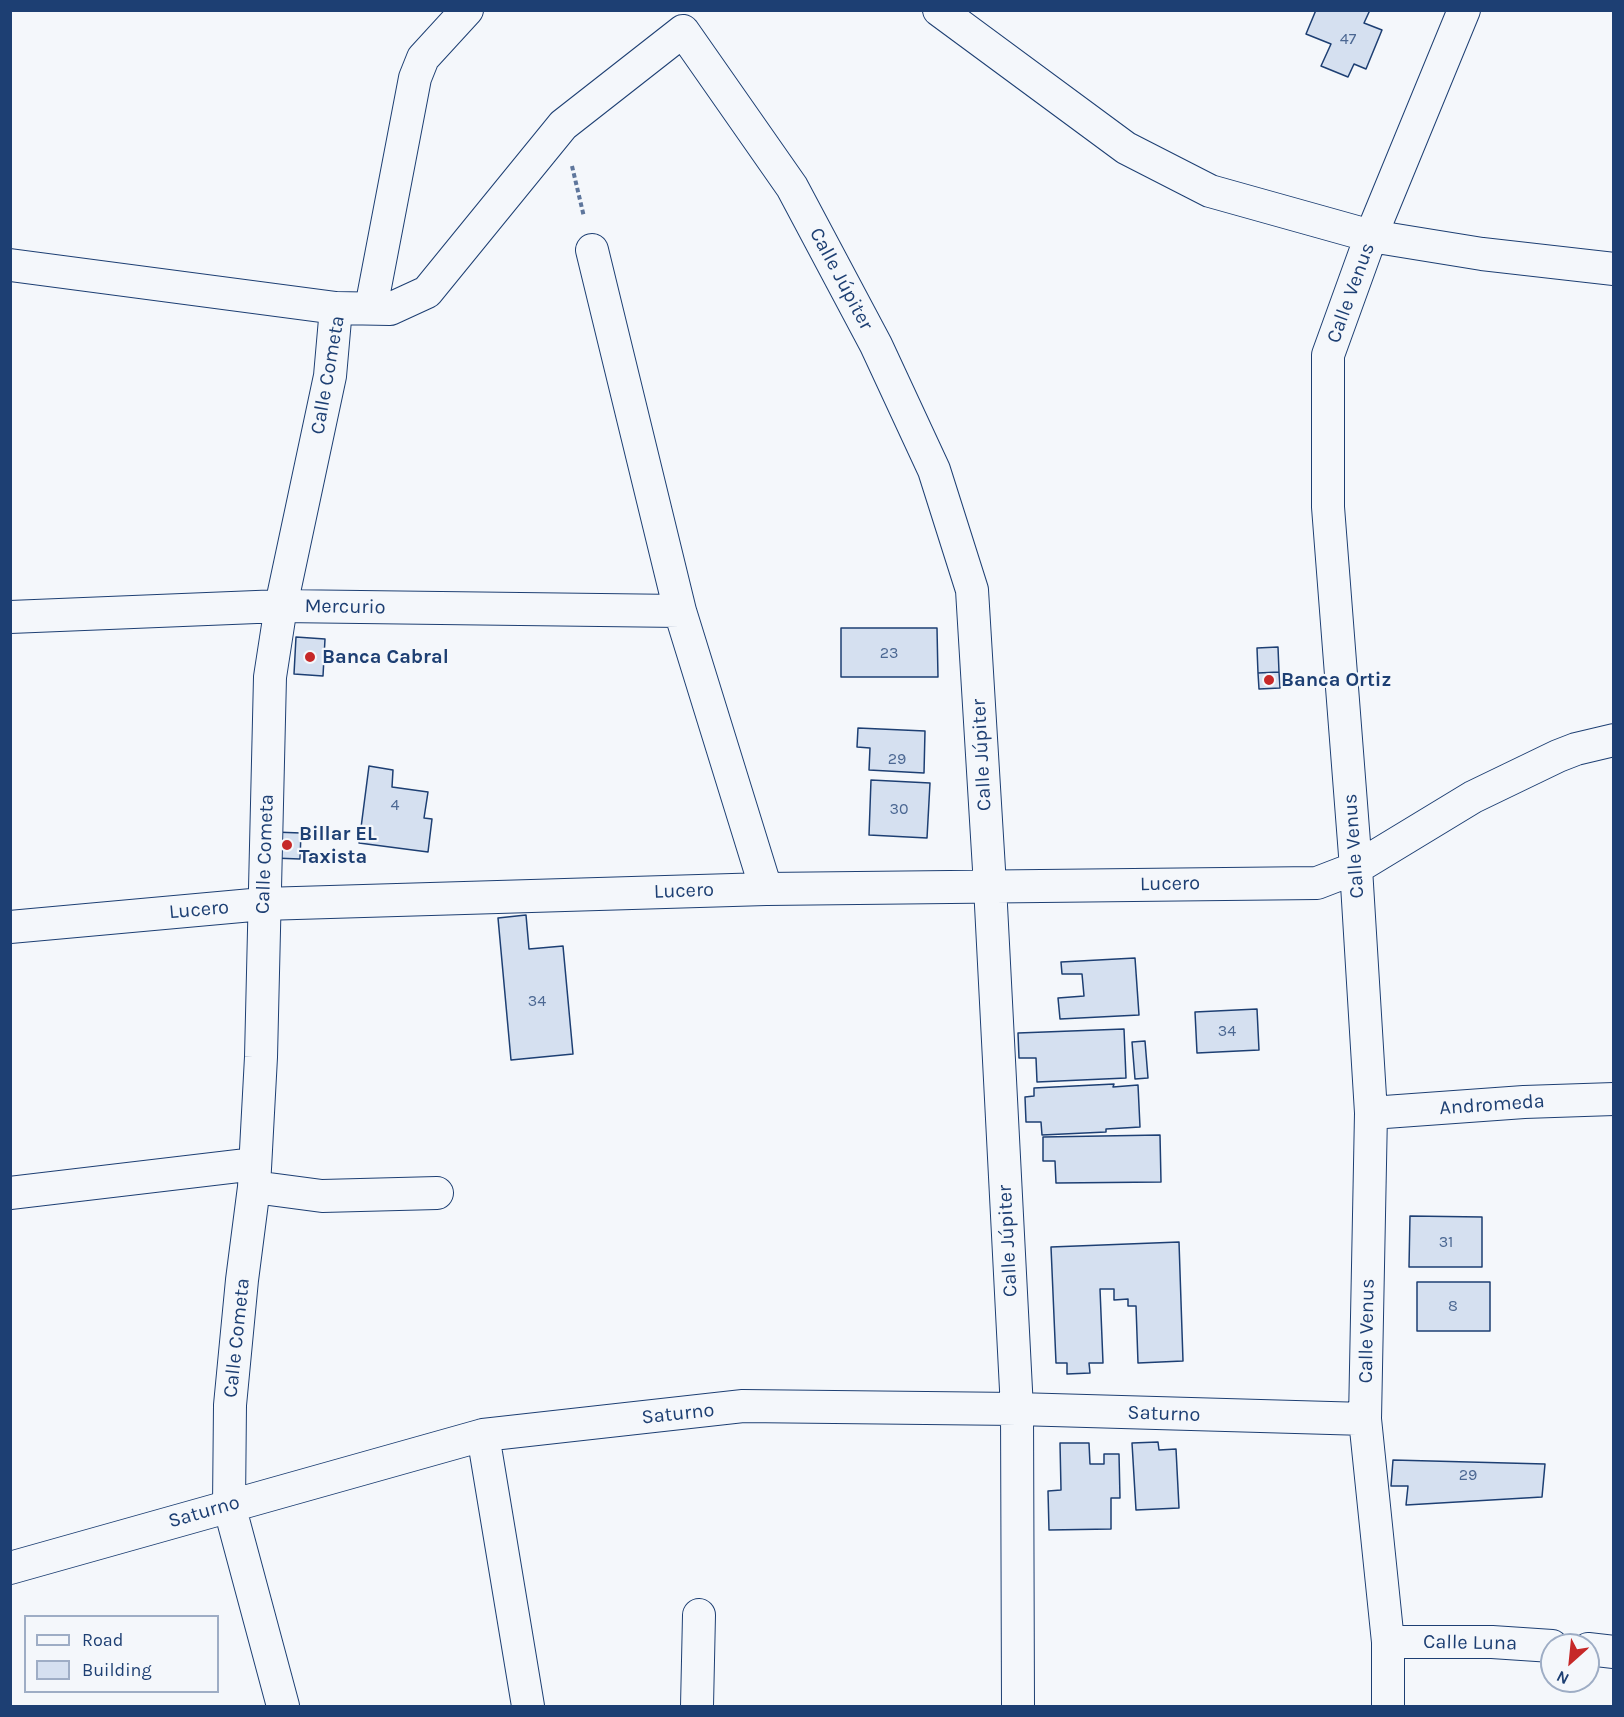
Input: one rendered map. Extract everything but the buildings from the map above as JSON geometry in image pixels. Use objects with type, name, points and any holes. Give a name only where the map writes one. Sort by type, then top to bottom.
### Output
[{"type":"street","points":[[371,308],[415,78],[423,58],[467,10]]},
{"type":"street","points":[[939,10],[1126,148],[1210,191],[1371,236],[1482,254],[1614,269]]},
{"type":"street","name":"Calle Venus","points":[[1388,1707],[1388,1642],[1365,1419],[1371,1113],[1356,868],[1328,507],[1328,355],[1371,236],[1464,10]]},
{"type":"street","name":"Calle Júpiter","points":[[563,125],[675,21],[792,187],[876,345],[934,470],[972,591],[1017,1409],[1018,1707]]},
{"type":"street","name":"Calle Cometa","points":[[283,1707],[229,1505],[230,1406],[255,1176],[261,1057],[270,677],[281,606],[330,376],[336,308],[390,309],[427,292],[563,125]]},
{"type":"street","points":[[592,250],[680,611],[766,889]]},
{"type":"street","points":[[10,265],[336,308]]},
{"type":"street","name":"Mercurio","points":[[10,616],[281,606],[680,611]]},
{"type":"street","name":"Lucero","points":[[10,927],[263,904],[766,889],[1317,883],[1356,868],[1473,797],[1558,756],[1614,740]]},
{"type":"street","name":"Andromeda","points":[[1371,1113],[1524,1102],[1614,1099]]},
{"type":"street","points":[[10,1193],[255,1176],[322,1196],[437,1193]]},
{"type":"street","name":"Saturno","points":[[10,1568],[483,1435],[743,1406],[1017,1409],[1365,1419]]},
{"type":"street","points":[[483,1435],[528,1707]]},
{"type":"street","points":[[697,1707],[699,1615]]},
{"type":"street","name":"Calle Luna","points":[[1388,1642],[1492,1642],[1540,1645]]},
{"type":"path","points":[[563,125],[592,250]]},
{"type":"place","name":"Banca Cabral","points":[[310,657]]},
{"type":"place","name":"Banca Ortiz","points":[[1269,680]]},
{"type":"place","name":"Billar EL Taxista","points":[[287,845]]}]
